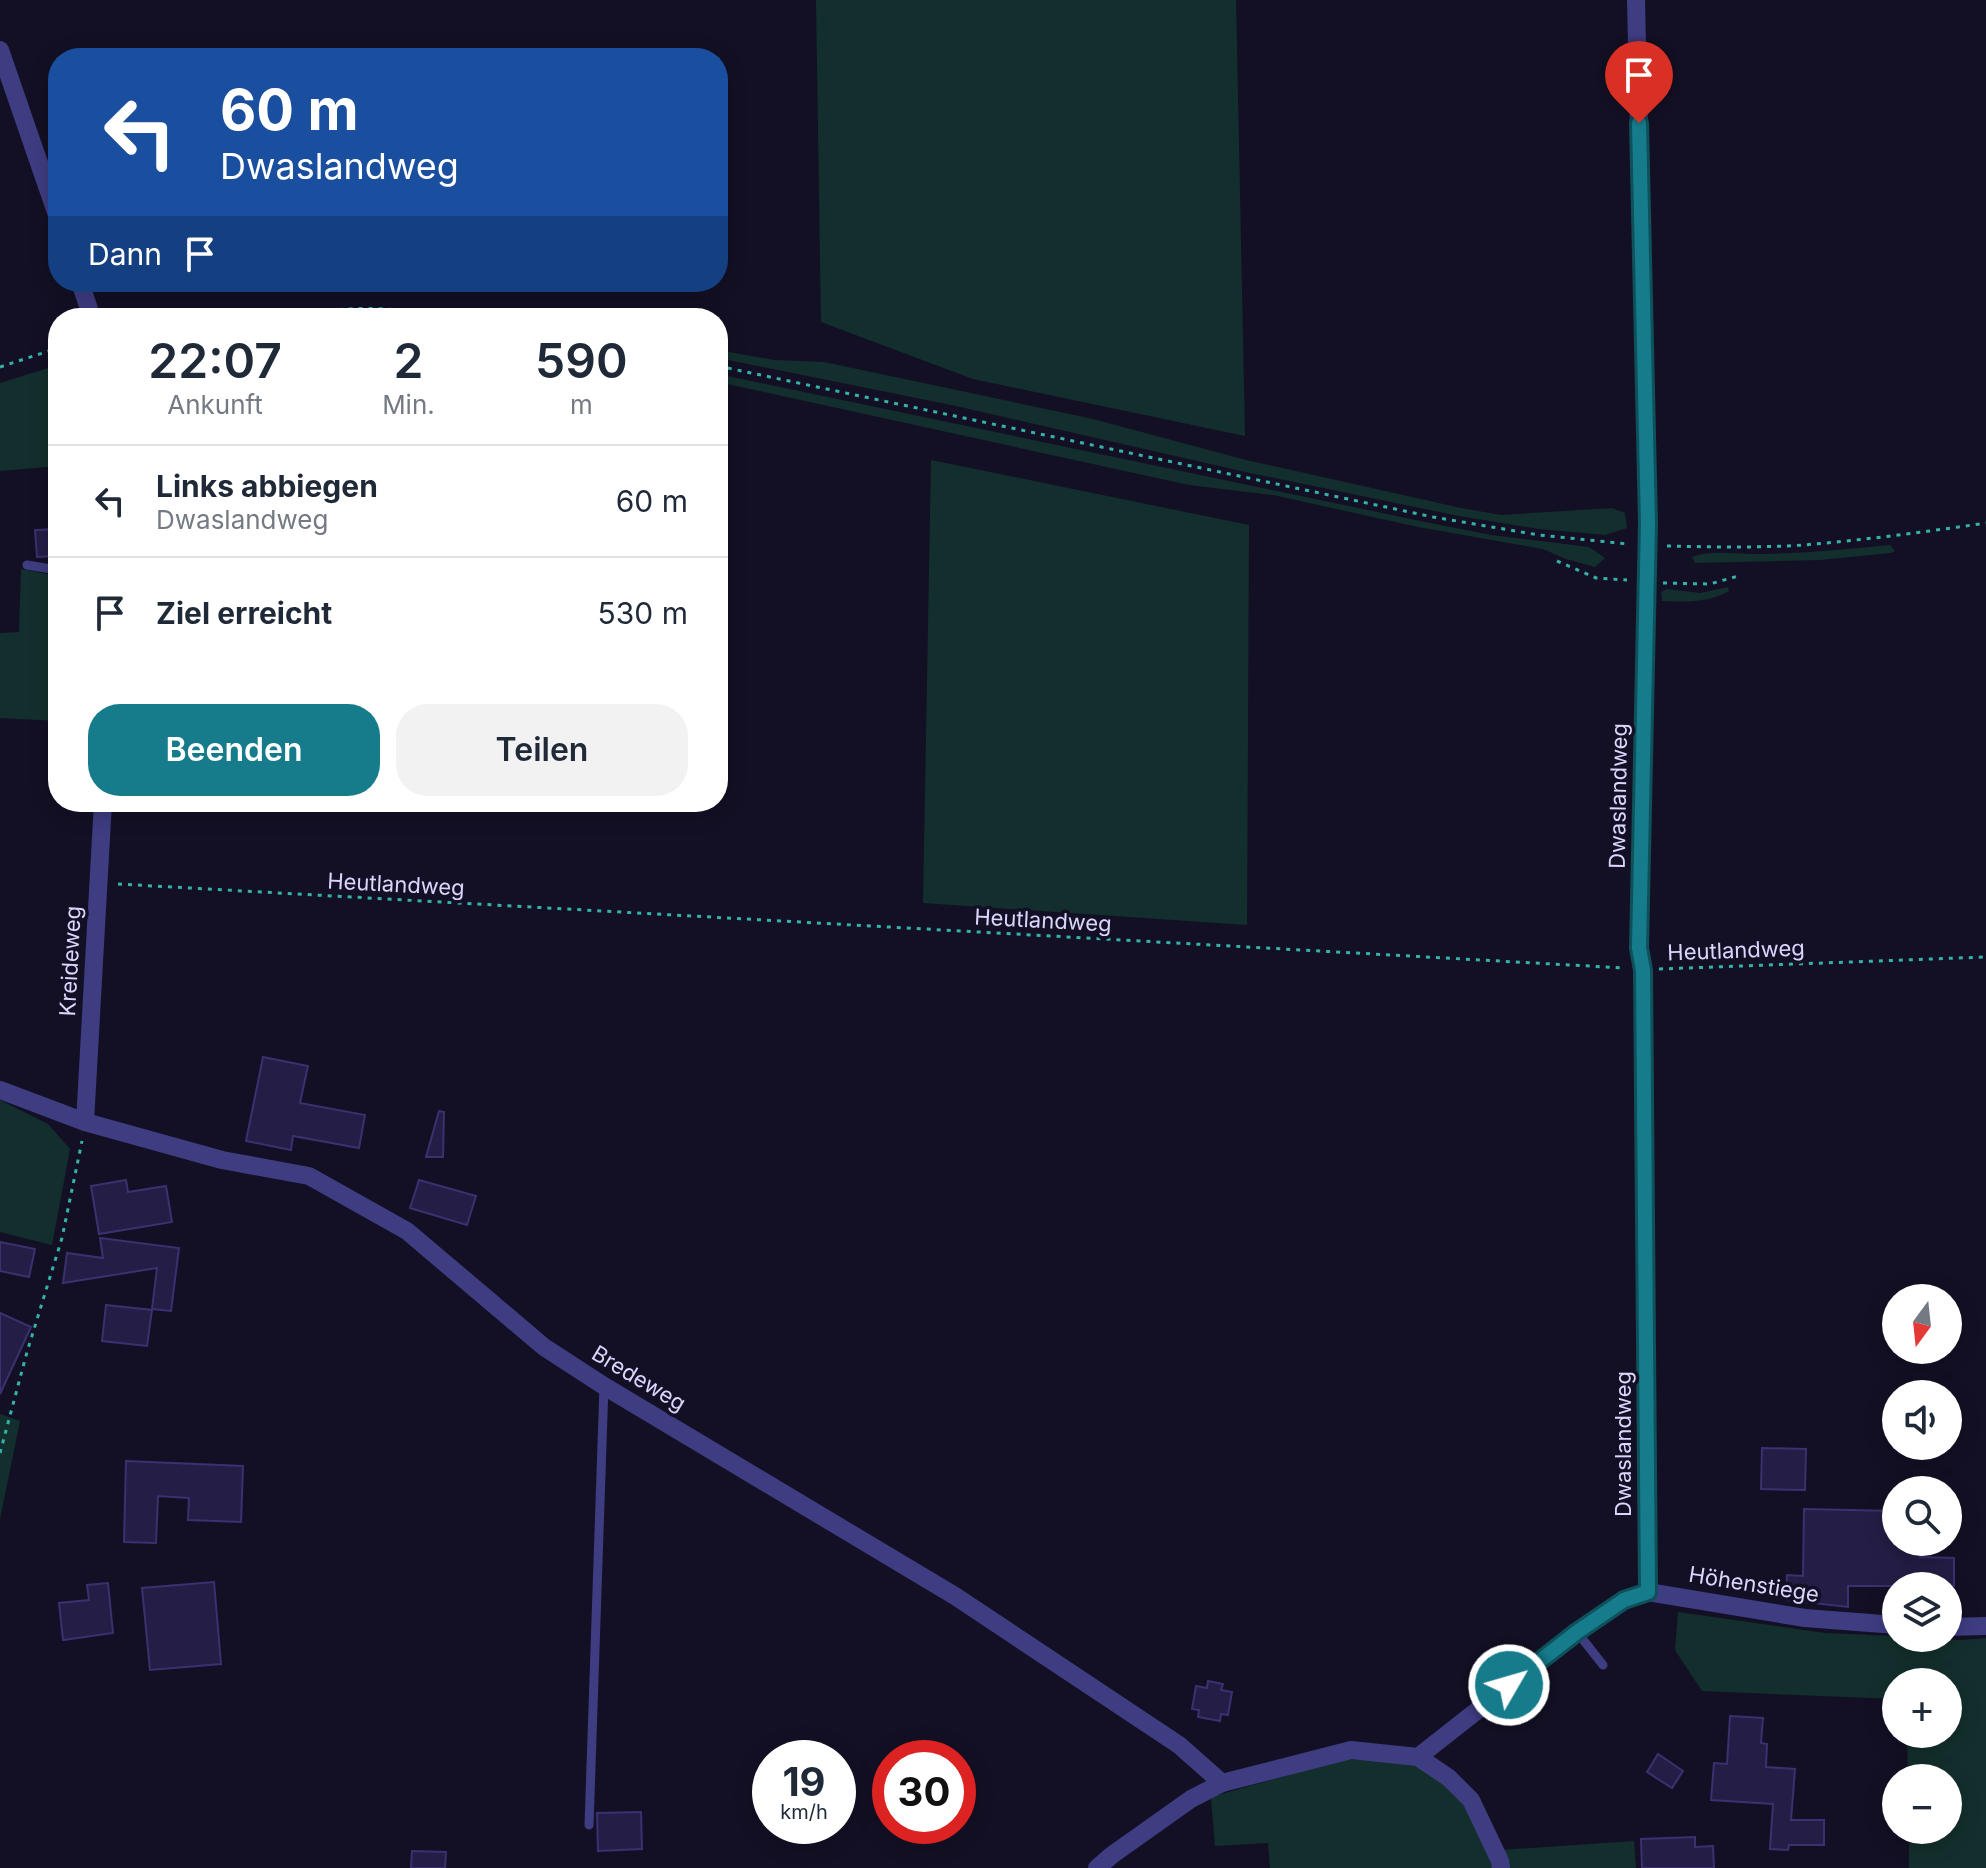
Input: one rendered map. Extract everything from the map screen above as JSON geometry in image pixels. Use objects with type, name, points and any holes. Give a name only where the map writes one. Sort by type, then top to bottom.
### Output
[{"type":"street","name":"Dwaslandweg","points":[[1636,0],[1648,523],[1639,948],[1643,970],[1648,1592]]},
{"type":"street","points":[[0,50],[48,189]]},
{"type":"street","name":"Kreideweg","points":[[85,1122],[102,812]]},
{"type":"street","name":"Bredeweg","points":[[0,1090],[85,1122],[222,1160],[309,1176],[407,1231],[544,1347],[955,1596],[1179,1745],[1222,1783]]},
{"type":"street","points":[[1418,1757],[1577,1632],[1624,1600],[1648,1592]]},
{"type":"street","name":"Höhenstiege","points":[[1648,1592],[1805,1618],[1882,1624]]},
{"type":"street","points":[[1962,1627],[1986,1626]]},
{"type":"street","points":[[1097,1868],[1191,1799],[1222,1783],[1351,1750],[1418,1757],[1449,1778],[1471,1800],[1501,1868]]},
{"type":"lane","points":[[27,565],[48,568]]},
{"type":"lane","points":[[589,1825],[604,1386]]},
{"type":"lane","points":[[1577,1632],[1603,1665]]},
{"type":"path","points":[[0,367],[48,351]]},
{"type":"path","points":[[728,368],[1433,517],[1539,535],[1647,546],[1747,548],[1898,536],[1986,523]]},
{"type":"path","name":"Heutlandweg","points":[[98,883],[1643,970],[1986,957]]},
{"type":"path","points":[[0,1453],[62,1238],[85,1122]]},
{"type":"green space","points":[[816,0],[1236,0],[1245,436],[973,379],[821,322]]},
{"type":"green space","points":[[728,352],[774,360],[824,362],[1093,419],[1246,460],[1461,508],[1501,515],[1612,508],[1625,513],[1627,528],[1605,535],[1539,529],[1459,516],[1250,473],[956,406],[728,360]]},
{"type":"green space","points":[[48,368],[48,467],[0,471],[0,383]]},
{"type":"green space","points":[[728,376],[1425,522],[1491,535],[1589,547],[1605,558],[1595,567],[1543,549],[1418,527],[1273,495],[1189,485],[728,384]]},
{"type":"green space","points":[[931,460],[1249,525],[1247,925],[923,903]]},
{"type":"green space","points":[[1890,545],[1895,551],[1891,553],[1820,560],[1695,563],[1692,557],[1709,553],[1828,551]]},
{"type":"green space","points":[[21,569],[48,574],[48,720],[0,718],[0,633],[19,632]]},
{"type":"green space","points":[[1728,587],[1729,591],[1705,600],[1662,601],[1661,592],[1667,589],[1700,593]]},
{"type":"green space","points":[[0,1100],[48,1124],[70,1149],[52,1245],[0,1232]]},
{"type":"green space","points":[[0,1414],[20,1421],[0,1519]]},
{"type":"green space","points":[[1678,1612],[1825,1633],[1882,1635],[1882,1652],[1962,1652],[1962,1640],[1986,1638],[1986,1868],[1909,1868],[1909,1844],[1962,1844],[1962,1764],[1908,1764],[1907,1748],[1962,1748],[1962,1668],[1882,1668],[1882,1698],[1702,1691],[1675,1650]]},
{"type":"green space","points":[[1345,1759],[1416,1763],[1466,1803],[1495,1868],[1270,1868],[1268,1843],[1215,1846],[1211,1797]]},
{"type":"green space","points":[[1634,1841],[1636,1868],[1506,1868],[1502,1850]]},
{"type":"building","points":[[48,529],[48,556],[37,557],[35,530]]},
{"type":"building","points":[[263,1057],[308,1066],[300,1103],[365,1115],[359,1148],[293,1136],[291,1150],[246,1141]]},
{"type":"building","points":[[439,1111],[444,1112],[443,1157],[426,1157]]},
{"type":"building","points":[[126,1180],[128,1192],[166,1186],[172,1222],[99,1234],[91,1186]]},
{"type":"building","points":[[419,1180],[476,1196],[467,1225],[410,1208]]},
{"type":"building","points":[[100,1238],[179,1248],[171,1311],[152,1309],[157,1268],[63,1283],[67,1253],[103,1258]]},
{"type":"building","points":[[0,1242],[35,1249],[29,1277],[0,1271]]},
{"type":"building","points":[[106,1305],[152,1310],[147,1346],[102,1341]]},
{"type":"building","points":[[0,1313],[31,1327],[0,1394]]},
{"type":"building","points":[[1762,1448],[1806,1449],[1805,1490],[1761,1489]]},
{"type":"building","points":[[126,1461],[243,1466],[241,1522],[188,1520],[189,1498],[158,1496],[156,1543],[124,1542]]},
{"type":"building","points":[[1804,1509],[1882,1511],[1882,1556],[1954,1558],[1954,1572],[1882,1572],[1882,1586],[1848,1586],[1848,1607],[1786,1600],[1787,1575],[1803,1576]]},
{"type":"building","points":[[214,1582],[221,1664],[150,1670],[142,1588]]},
{"type":"building","points":[[108,1583],[113,1633],[63,1640],[59,1603],[89,1600],[87,1585]]},
{"type":"building","points":[[1208,1681],[1223,1684],[1221,1690],[1232,1692],[1228,1715],[1221,1714],[1220,1721],[1198,1717],[1199,1710],[1192,1709],[1196,1686],[1207,1688]]},
{"type":"building","points":[[1730,1716],[1763,1718],[1761,1743],[1767,1744],[1766,1767],[1795,1769],[1791,1820],[1824,1820],[1824,1845],[1789,1845],[1788,1850],[1770,1849],[1773,1804],[1711,1800],[1714,1763],[1727,1764]]},
{"type":"building","points":[[1658,1754],[1683,1771],[1672,1788],[1647,1772]]},
{"type":"building","points":[[641,1812],[642,1849],[598,1851],[597,1813]]},
{"type":"building","points":[[1695,1837],[1695,1847],[1713,1846],[1714,1868],[1642,1868],[1641,1839]]},
{"type":"building","points":[[412,1851],[446,1852],[445,1868],[411,1868]]},
{"type":"route","points":[[1509,1685],[1624,1600],[1648,1592],[1643,970],[1639,948],[1648,523],[1639,123]]}]
